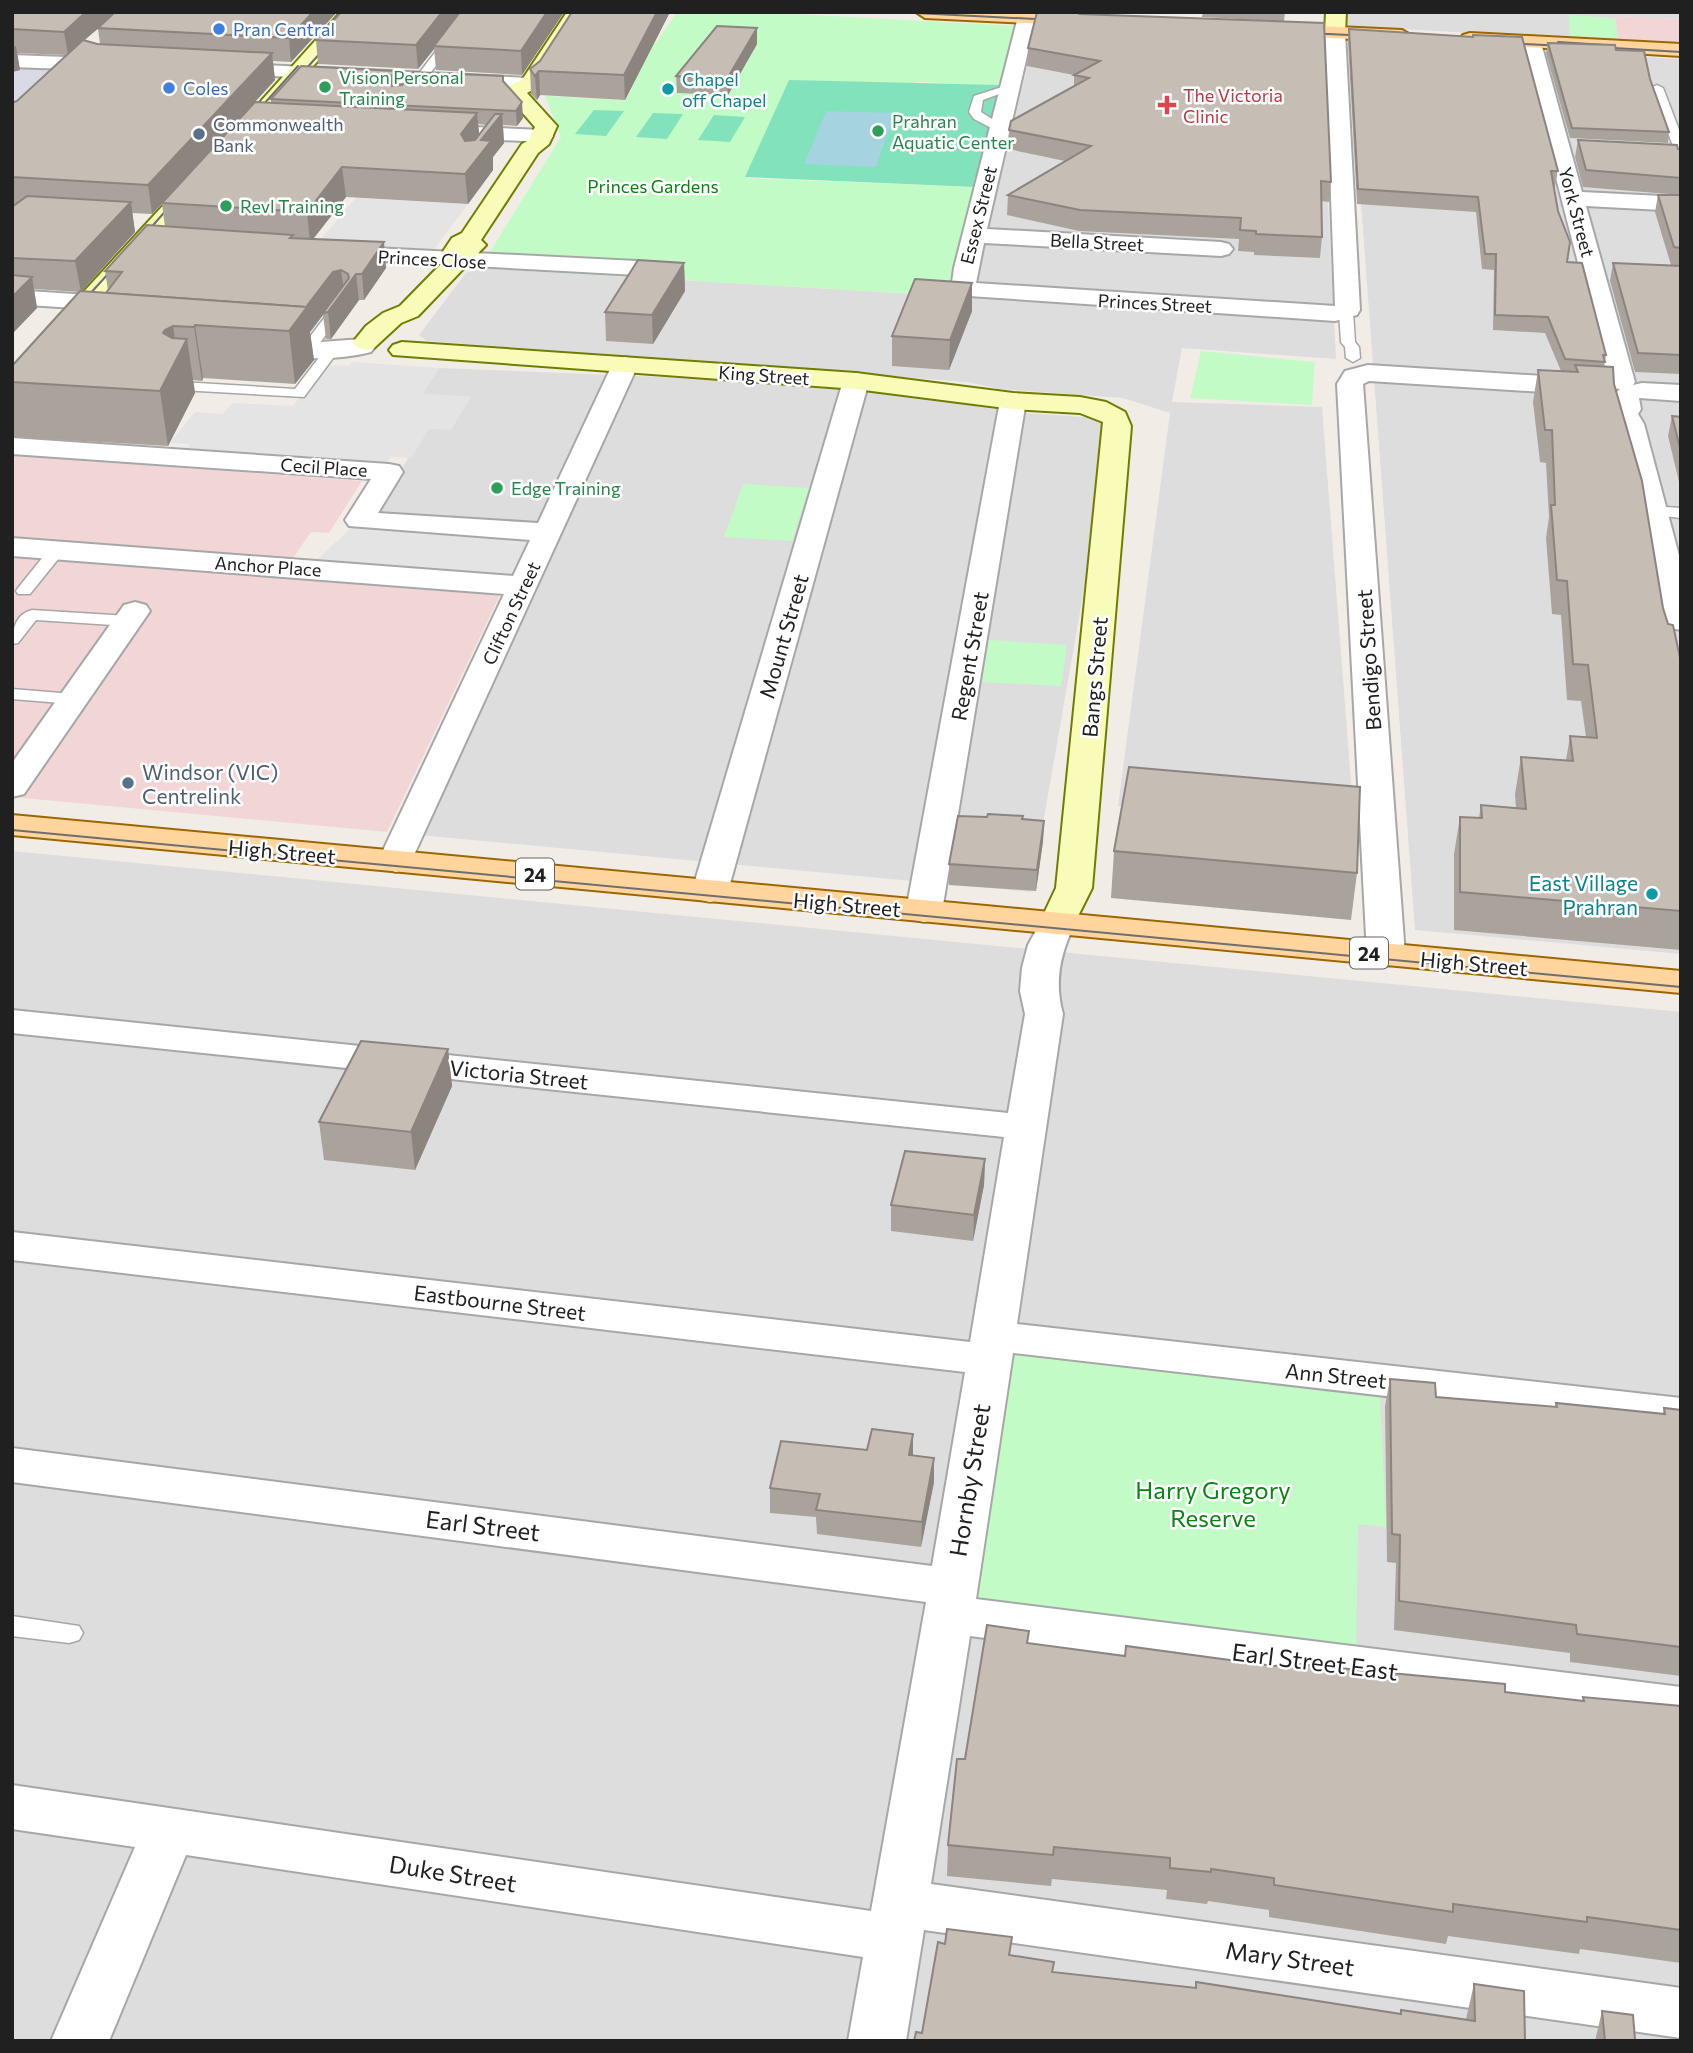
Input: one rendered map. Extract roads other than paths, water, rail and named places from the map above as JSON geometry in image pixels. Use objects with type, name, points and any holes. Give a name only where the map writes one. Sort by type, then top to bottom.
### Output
[{"type":"main road","points":[[925,12],[1107,21]]},
{"type":"main road","points":[[1255,29],[1336,22],[1419,37]]},
{"type":"main road","points":[[1444,38],[1681,50]]},
{"type":"main road","name":"High Street","points":[[12,825],[1681,982]]},
{"type":"street","points":[[262,123],[298,72],[352,12]]},
{"type":"street","points":[[240,345],[320,349],[364,344],[392,318],[409,311],[456,261],[468,254],[475,243],[470,238],[536,135],[525,91],[577,12]]},
{"type":"street","name":"Essex Street","points":[[963,290],[961,287],[1026,17]]},
{"type":"street","points":[[1336,22],[1346,312]]},
{"type":"street","name":"York Street","points":[[1531,43],[1568,147],[1573,198],[1602,271],[1628,409],[1624,414],[1630,424],[1681,621]]},
{"type":"street","points":[[12,61],[75,63]]},
{"type":"street","points":[[204,68],[298,72],[525,91]]},
{"type":"street","points":[[399,130],[489,141],[536,135]]},
{"type":"street","points":[[1655,152],[1681,152]]},
{"type":"street","points":[[12,386],[21,366],[90,302],[137,232],[159,224],[216,161]]},
{"type":"street","points":[[1573,198],[1681,204]]},
{"type":"street","points":[[137,232],[173,244]]},
{"type":"street","name":"Bella Street","points":[[974,234],[1221,249]]},
{"type":"street","name":"Princes Close","points":[[312,252],[637,268]]},
{"type":"street","name":"Princes Street","points":[[963,290],[1329,314],[1346,312]]},
{"type":"street","points":[[12,297],[90,302]]},
{"type":"street","points":[[402,345],[402,331],[409,320],[409,311]]},
{"type":"street","name":"King Street","points":[[364,344],[366,351],[377,354],[402,345],[625,365],[856,381],[1013,401],[1097,408],[1115,418],[1117,426]]},
{"type":"street","name":"Clifton Street","points":[[396,861],[625,365]]},
{"type":"street","points":[[1358,366],[1681,393]]},
{"type":"street","name":"Bendigo Street","points":[[1358,366],[1352,379],[1350,398],[1387,955]]},
{"type":"street","name":"Mount Street","points":[[710,891],[856,381]]},
{"type":"street","name":"Regent Street","points":[[925,911],[1013,401]]},
{"type":"street","name":"Bangs Street","points":[[1058,923],[1074,888],[1117,426]]},
{"type":"street","name":"Cecil Place","points":[[12,446],[389,472],[359,520],[548,532]]},
{"type":"street","name":"Anchor Place","points":[[12,547],[523,586]]},
{"type":"street","points":[[12,788],[131,616]]},
{"type":"street","name":"Hornby Street","points":[[877,2041],[951,1600],[1044,1014],[1037,995],[1045,944],[1058,923]]},
{"type":"street","name":"Victoria Street","points":[[12,1021],[1025,1127]]},
{"type":"street","name":"Eastbourne Street","points":[[12,1245],[990,1348]]},
{"type":"street","name":"Ann Street","points":[[990,1348],[1681,1414]]},
{"type":"street","name":"Earl Street","points":[[12,1465],[951,1600]]},
{"type":"street","name":"Earl Street East","points":[[951,1600],[1681,1707]]},
{"type":"street","name":"Duke Street","points":[[12,1807],[169,1830],[897,1921]]},
{"type":"street","points":[[80,2041],[169,1830]]},
{"type":"street","name":"Mary Street","points":[[897,1921],[1681,2013]]},
{"type":"lane","points":[[412,82],[472,12]]},
{"type":"lane","points":[[1657,88],[1681,152]]},
{"type":"lane","points":[[181,386],[299,394],[343,302]]},
{"type":"lane","points":[[1346,312],[1348,342],[1358,366]]},
{"type":"lane","points":[[1651,511],[1681,513]]},
{"type":"lane","points":[[24,591],[57,550]]},
{"type":"lane","points":[[12,639],[32,615],[131,616]]},
{"type":"lane","points":[[12,694],[74,699]]},
{"type":"lane","points":[[12,1626],[69,1633]]},
{"type":"water","points":[[826,111],[895,113],[876,167],[804,164]]},
{"type":"tram line","points":[[296,80],[357,12]]},
{"type":"tram line","points":[[896,12],[1055,20]]},
{"type":"tram line","points":[[1307,33],[1370,36]]},
{"type":"tram line","points":[[1558,42],[1606,45]]},
{"type":"tram line","points":[[1502,43],[1565,46]]},
{"type":"tram line","points":[[1597,47],[1681,52]]},
{"type":"tram line","points":[[253,116],[298,66]]},
{"type":"tram line","points":[[140,240],[177,198]]},
{"type":"tram line","points":[[78,307],[118,263]]},
{"type":"tram line","points":[[12,830],[1681,987]]},
{"type":"place","name":"Pran Central","points":[[219,29]]},
{"type":"place","name":"Vision Personal Training","points":[[325,87]]},
{"type":"place","name":"Coles","points":[[169,88]]},
{"type":"place","name":"Chapel off Chapel","points":[[668,89]]},
{"type":"place","name":"The Victoria Clinic","points":[[1167,105]]},
{"type":"place","name":"Prahran Aquatic Center","points":[[878,131]]},
{"type":"place","name":"Commonwealth Bank","points":[[199,134]]},
{"type":"place","name":"Revl Training","points":[[226,206]]},
{"type":"place","name":"Edge Training","points":[[497,488]]},
{"type":"place","name":"Windsor (VIC) Centrelink","points":[[128,783]]},
{"type":"place","name":"East Village Prahran","points":[[1652,894]]},
{"type":"park label","name":"Princes Gardens","points":[[653,186]]},
{"type":"park label","name":"Harry Gregory Reserve","points":[[1213,1503]]}]
